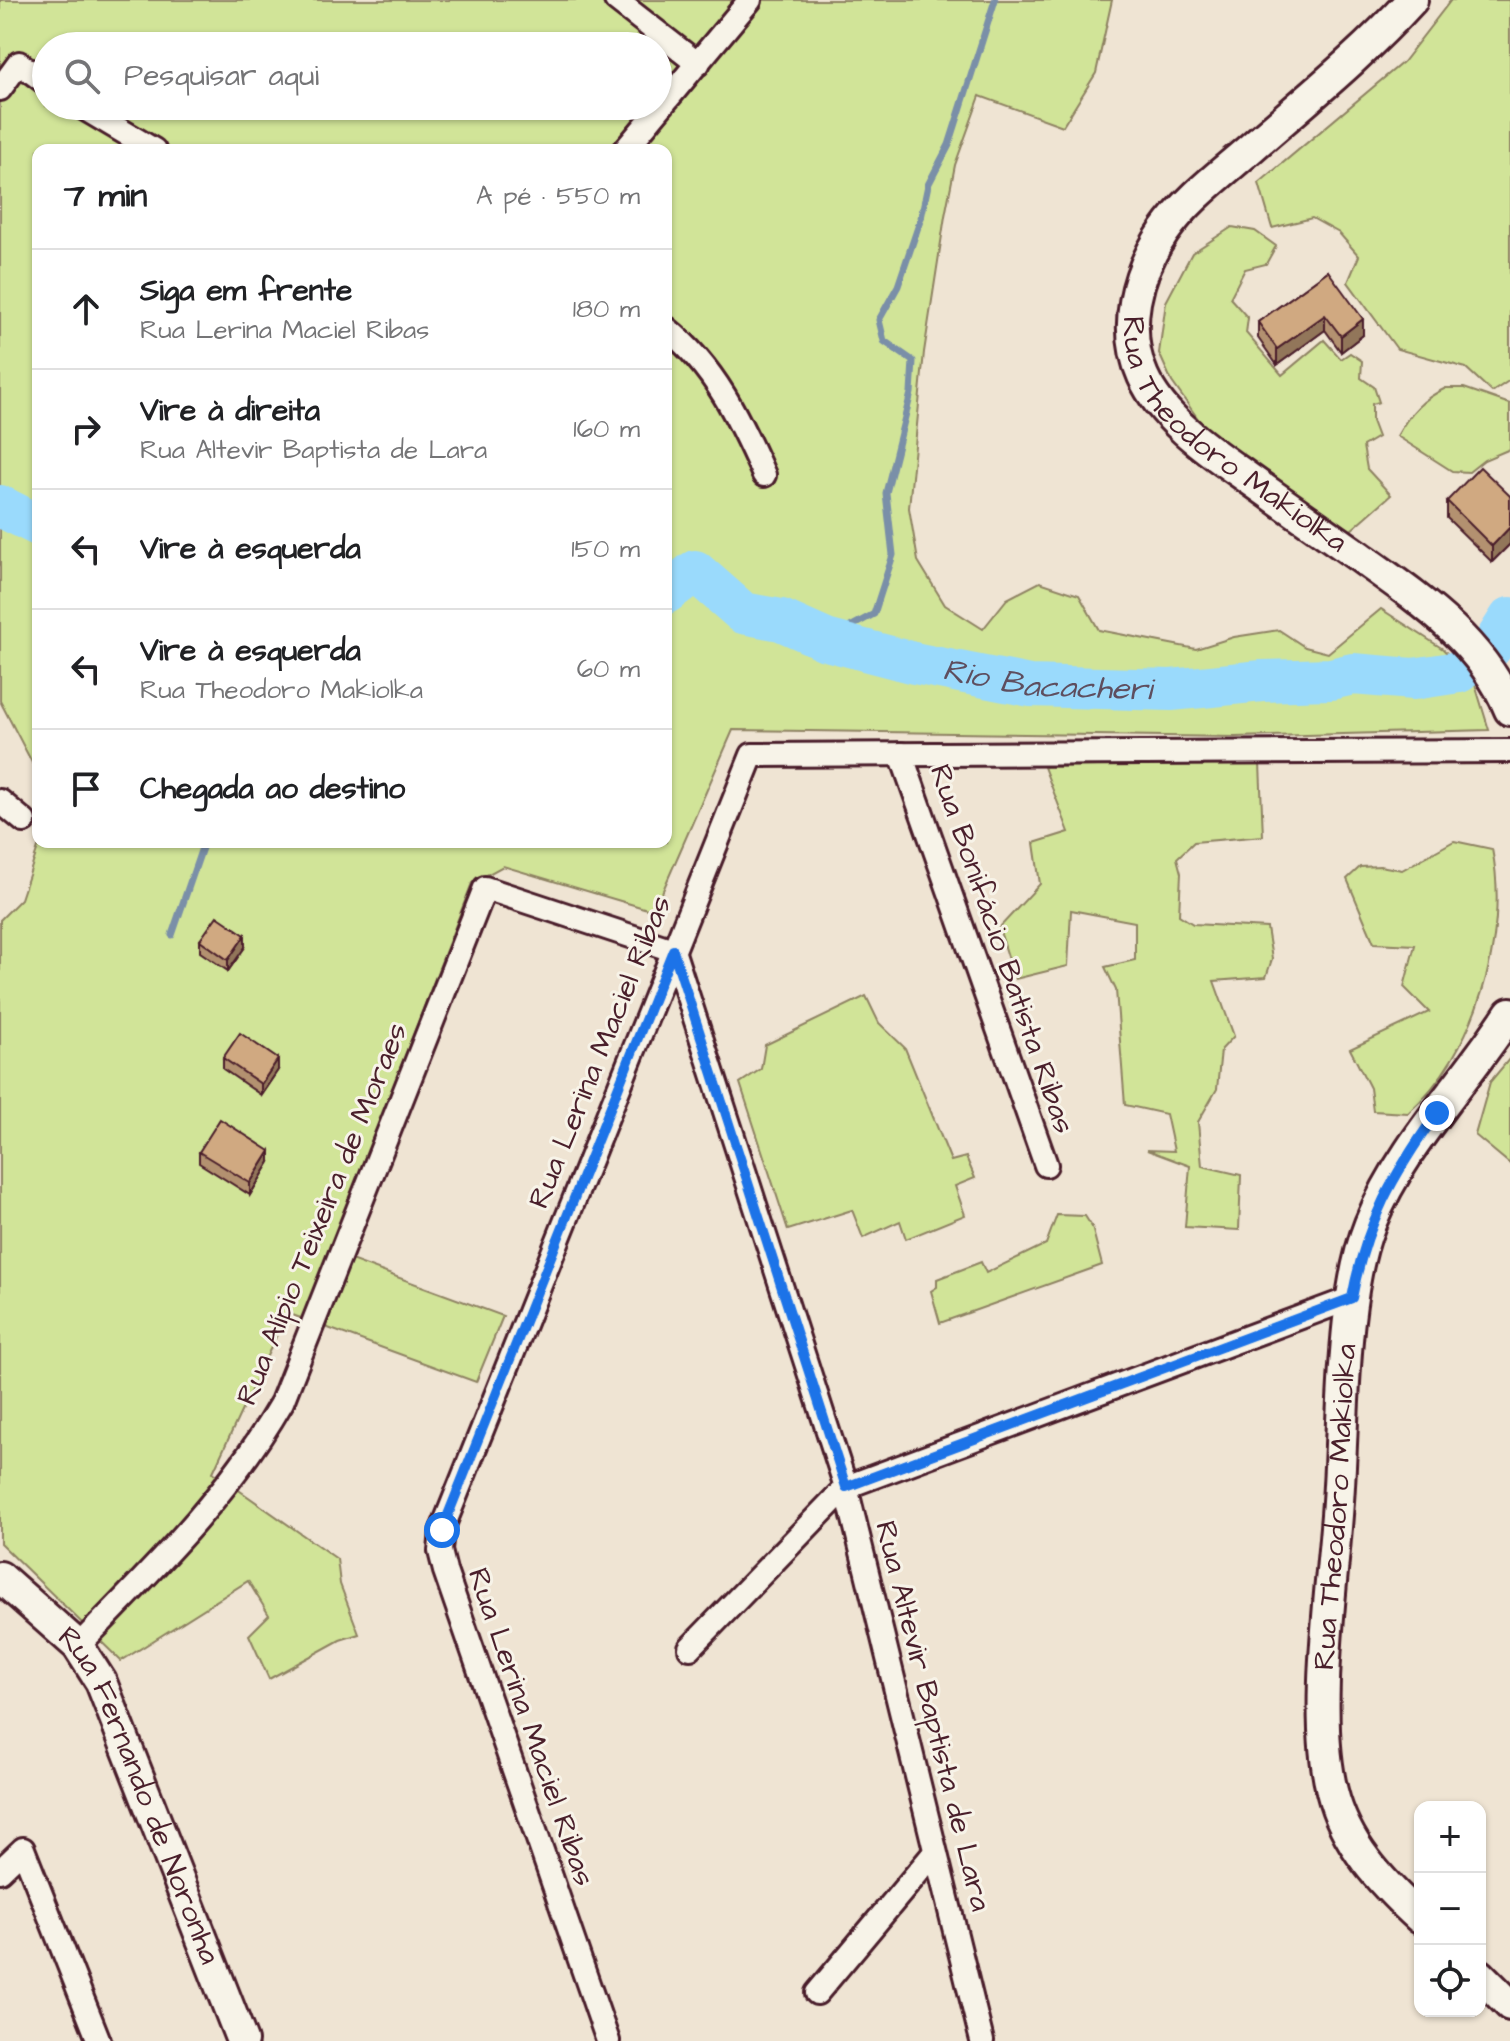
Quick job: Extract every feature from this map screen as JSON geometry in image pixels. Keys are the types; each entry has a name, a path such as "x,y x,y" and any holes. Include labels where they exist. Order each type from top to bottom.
{"main road":[{"name":"Rua Theodoro Makiolka","path":"1412,0 1362,51 1206,187 1166,230 1140,279 1133,308 1133,333 1142,375 1171,415 1224,461 1447,623 1479,656 1500,687 1510,710"},
{"name":"Rua Theodoro Makiolka","path":"1414,1912 1378,1877 1358,1851 1332,1790 1326,1757 1327,1672 1352,1298 1369,1228 1383,1195 1414,1145 1510,1013"},
{"name":"Rua Fernando de Noronha","path":"1,1580 78,1646 110,1704 242,2041"},
{"path":"1486,1981 1510,2005"}],"street":[{"path":"616,0 657,32"},
{"path":"672,95 750,0"},
{"path":"672,44 698,64"},
{"path":"0,89 19,63 32,73"},
{"path":"104,120 144,144"},
{"path":"630,144 650,120"},
{"path":"672,334 705,366 722,389 764,475"},
{"name":"Rua Lerina Maciel Ribas","path":"608,2041 440,1551 447,1509 752,755 1510,751"},
{"name":"Rua Bonifácio Batista Ribas","path":"901,754 1046,1165"},
{"path":"0,801 24,821"},
{"name":"Rua Alípio Teixeira de Moraes","path":"78,1646 224,1491 256,1447 282,1402 485,888 673,950"},
{"name":"Rua Altevir Baptista de Lara","path":"673,950 846,1487 982,2041"},
{"path":"690,1648 846,1487 1352,1298"},
{"path":"0,1871 23,1849 99,2041"},
{"path":"817,1993 935,1852"}],"green space":[{"path":"0,0 1112,0 1096,73 1063,126 980,96 955,165 924,352 909,508 918,561 945,605 983,629 1007,599 1040,582 1079,595 1099,630 1196,649 1234,637 1279,630 1305,647 1328,653 1381,609 1443,649 1474,681 1489,730 1235,737 733,730 654,911 503,866 472,883 329,1252 503,1316 476,1382 287,1313 213,1472 337,1559 340,1584 359,1634 340,1640 269,1679 249,1635 269,1615 248,1581 121,1661 0,1543 0,920 21,899 38,848 672,848 672,144 32,144 32,762 0,701"},
{"path":"1451,0 1510,0 1510,380 1492,392 1466,368 1397,349 1348,282 1359,256 1339,233 1312,218 1272,228 1259,183 1403,62"},
{"path":"1232,227 1255,231 1276,246 1266,264 1245,269 1230,298 1248,318 1246,333 1282,375 1324,340 1341,359 1350,353 1362,361 1361,378 1374,387 1379,402 1372,404 1372,421 1378,437 1363,446 1367,469 1391,495 1350,531 1206,430 1172,382 1159,353 1166,302 1192,253"},
{"path":"1446,388 1464,388 1510,404 1510,449 1484,460 1469,472 1452,471 1397,436 1417,408"},
{"path":"1260,763 1263,836 1194,842 1177,858 1181,873 1179,915 1193,924 1267,928 1272,959 1266,977 1214,981 1234,1036 1221,1050 1217,1089 1198,1122 1202,1166 1241,1175 1239,1230 1185,1227 1190,1166 1147,1150 1174,1151 1166,1114 1125,1105 1116,990 1105,967 1135,960 1135,922 1071,910 1068,966 1015,979 999,928 1040,884 1034,843 1069,832 1044,767"},
{"path":"1454,841 1492,849 1496,919 1482,992 1469,1027 1432,1088 1408,1113 1373,1111 1370,1088 1350,1049 1429,1012 1404,987 1415,945 1374,943 1347,879 1360,867 1380,866 1402,870"},
{"path":"866,996 879,1023 905,1048 951,1161 966,1157 975,1178 955,1186 965,1215 906,1239 900,1221 863,1238 852,1210 788,1230 740,1083 761,1069 765,1045"},
{"path":"1510,1058 1510,1164 1475,1135 1490,1082"},
{"path":"1057,1215 1085,1216 1092,1227 1102,1265 940,1323 931,1291 937,1287 937,1279 981,1262 986,1273 1046,1244"}],"building":[{"path":"1328,271 1363,319 1341,336 1325,315 1277,349 1258,322"},
{"path":"1480,467 1510,496 1510,527 1492,546 1447,501"},
{"path":"217,916 245,935 228,960 200,940"},
{"path":"240,1033 278,1059 261,1084 223,1058"},
{"path":"220,1119 270,1151 250,1183 199,1152"}],"waterway":[{"path":"826,640 874,614 893,555 886,493 911,393 913,361 884,341 879,320 898,286 921,218 928,185 949,145 995,0"},
{"name":"Rio Bacacheri","path":"0,506 32,522"},
{"name":"Rio Bacacheri","path":"672,588 695,571 743,613 781,620 826,640 914,663 1030,686 1171,690 1262,681 1331,679 1353,674 1413,679 1459,672"},
{"name":"Rio Bacacheri","path":"1491,648 1510,618"},
{"path":"172,935 202,848"}],"route":[{"path":"442,1530 447,1509 673,950 846,1487 1352,1298 1359,1261 1383,1195 1437,1113"}]}
